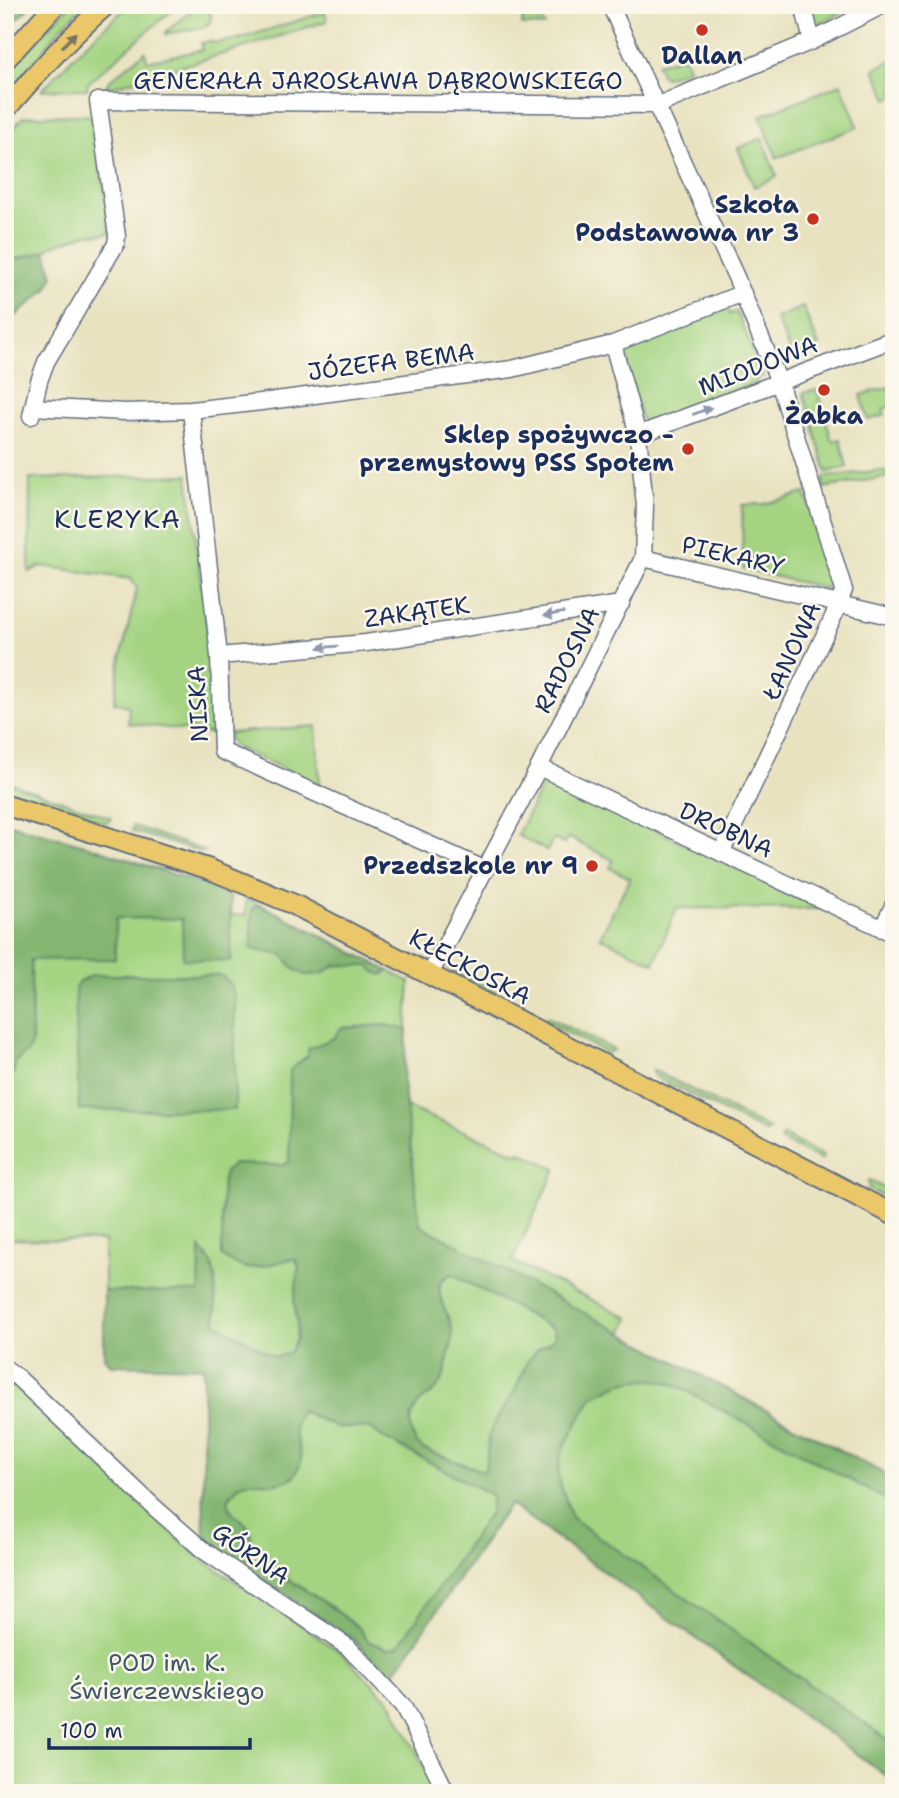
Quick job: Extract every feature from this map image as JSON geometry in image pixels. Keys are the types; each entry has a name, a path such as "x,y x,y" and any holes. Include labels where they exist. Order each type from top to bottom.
{"main road":[{"path":"5,60 55,5"},
{"path":"5,110 84,24 106,5"},
{"name":"KŁECKOSKA","path":"5,805 209,869 326,919 894,1215"}],"street":[{"name":"ŁANOWA","path":"610,5 743,293 779,382 844,590 721,853"},
{"path":"803,5 812,41"},
{"path":"658,105 812,41 883,5"},
{"name":"GENERAŁA JAROSŁAWA DĄBROWSKIEGO","path":"32,412 46,362 116,244 117,225 99,102 658,105"},
{"name":"JÓZEFA BEMA","path":"32,412 191,410 512,369 612,344 743,293"},
{"name":"MIODOWA","path":"638,435 894,339"},
{"name":"RADOSNA","path":"430,974 539,767 643,558 645,506 638,435 612,344"},
{"name":"NISKA","path":"191,410 219,656 222,751 486,870"},
{"name":"PIEKARY","path":"643,558 894,617"},
{"name":"ZAKĄTEK","path":"219,656 366,643 621,604"},
{"name":"DROBNA","path":"539,767 888,931"},
{"path":"888,931 894,904"},
{"name":"GÓRNA","path":"5,1368 203,1550 348,1647 403,1706 447,1793"}],"green space":[{"path":"5,5 31,5 5,32"},
{"path":"70,5 84,5 60,29 5,98 5,75"},
{"path":"129,5 178,5 88,83 87,89 42,90 86,44"},
{"path":"198,5 205,6 210,11 208,24 166,34 166,32"},
{"path":"532,5 545,26 522,25 523,10"},
{"path":"808,5 830,8 857,5 815,26"},
{"path":"325,12 327,21 104,89 109,81 145,52 147,61 202,50 201,43 239,39"},
{"path":"684,56 688,69 662,76 657,64"},
{"path":"894,59 894,96 888,99 874,69"},
{"path":"686,74 690,85 671,92 670,86 674,80"},
{"path":"841,84 858,127 777,158 760,116"},
{"path":"87,115 93,119 95,125 110,233 87,234 52,246 46,251 5,262 5,139 23,117"},
{"path":"762,138 777,177 754,187 738,148"},
{"path":"46,251 53,277 47,289 5,325 5,262"},
{"path":"803,307 819,346 792,357 776,318"},
{"path":"727,308 730,314 737,312 763,376 756,379 757,382 646,424 642,420 624,362 624,355 630,345"},
{"path":"889,387 894,405 883,409 885,415 868,420 861,395"},
{"path":"817,390 832,441 840,439 847,467 827,472 803,393"},
{"path":"894,471 894,476 823,488 824,477"},
{"path":"188,475 210,654 215,734 128,723 129,706 114,702 137,588 131,579 41,566 29,572 30,479"},
{"path":"805,493 834,585 833,590 743,569 742,505 764,504"},
{"path":"316,726 320,785 235,747 229,739 229,733"},
{"path":"546,778 822,909 677,908 654,963 600,937 630,878 610,868 613,860 568,837 564,844 553,839 547,851 517,835"},
{"path":"5,781 111,818 104,822 7,793"},
{"path":"5,823 91,847 230,893 231,915 246,915 246,898 410,982 403,1082 406,1107 556,1169 512,1261 629,1318 622,1333 894,1479 894,1781 510,1504 391,1678 354,1640 204,1539 203,1366 111,1365 104,1357 104,1241 5,1239"},
{"path":"5,823 91,847 230,893 231,961 183,959 182,919 116,918 115,959 31,960 32,1042 27,1052 15,1062 14,1074 5,1074"},
{"path":"133,826 205,851 200,852 132,831"},
{"path":"261,905 389,971 383,975 369,966 336,965 321,974 305,975 293,968 283,955 251,948 252,911 254,907"},
{"path":"448,962 452,969 498,992 495,994 462,979 451,971"},
{"path":"93,975 220,975 226,979 235,997 235,1110 79,1110 75,988 79,982"},
{"path":"547,1017 614,1050 607,1053 545,1021"},
{"path":"386,1025 407,1030 403,1082 420,1225 894,1479 894,1504 674,1384 655,1380 621,1383 592,1397 561,1452 558,1477 572,1518 894,1744 894,1781 510,1504 391,1678 354,1640 247,1569 253,1563 259,1563 327,1604 359,1628 368,1641 388,1649 398,1646 490,1513 492,1495 383,1438 371,1428 336,1427 302,1411 294,1430 301,1461 294,1477 277,1483 243,1483 228,1501 233,1513 245,1523 250,1533 250,1551 243,1567 204,1539 203,1367 111,1365 104,1357 104,1291 199,1292 200,1248 212,1263 216,1323 275,1357 289,1353 296,1339 294,1301 299,1267 295,1259 258,1267 242,1267 222,1256 222,1184 225,1172 233,1164 283,1165 289,1162 290,1070 308,1055 308,1049 334,1038 341,1028","holes":["452,1274 554,1329 555,1336 551,1341 538,1349 527,1362 515,1391 489,1435 485,1472 418,1445 412,1434 412,1417 419,1403 435,1390 441,1381 452,1341 451,1325 439,1289 445,1278"]},
{"path":"653,1070 770,1129 765,1132 654,1076"},
{"path":"783,1135 823,1156 821,1160 780,1140"},
{"path":"868,1180 894,1193 894,1202 869,1189"},
{"name":"POD im. K. Świerczewskiego","path":"5,1375 199,1557 342,1653 391,1702 437,1793 5,1793"}],"place":[{"name":"Dallan","path":"702,30"},
{"name":"Szkoła Podstawowa nr 3","path":"813,219"},
{"name":"Żabka","path":"824,390"},
{"name":"Sklep spożywczo - przemysłowy PSS Społem","path":"688,449"},
{"name":"Przedszkole nr 9","path":"592,866"}],"district":[{"name":"KLERYKA","path":"118,518"}]}
